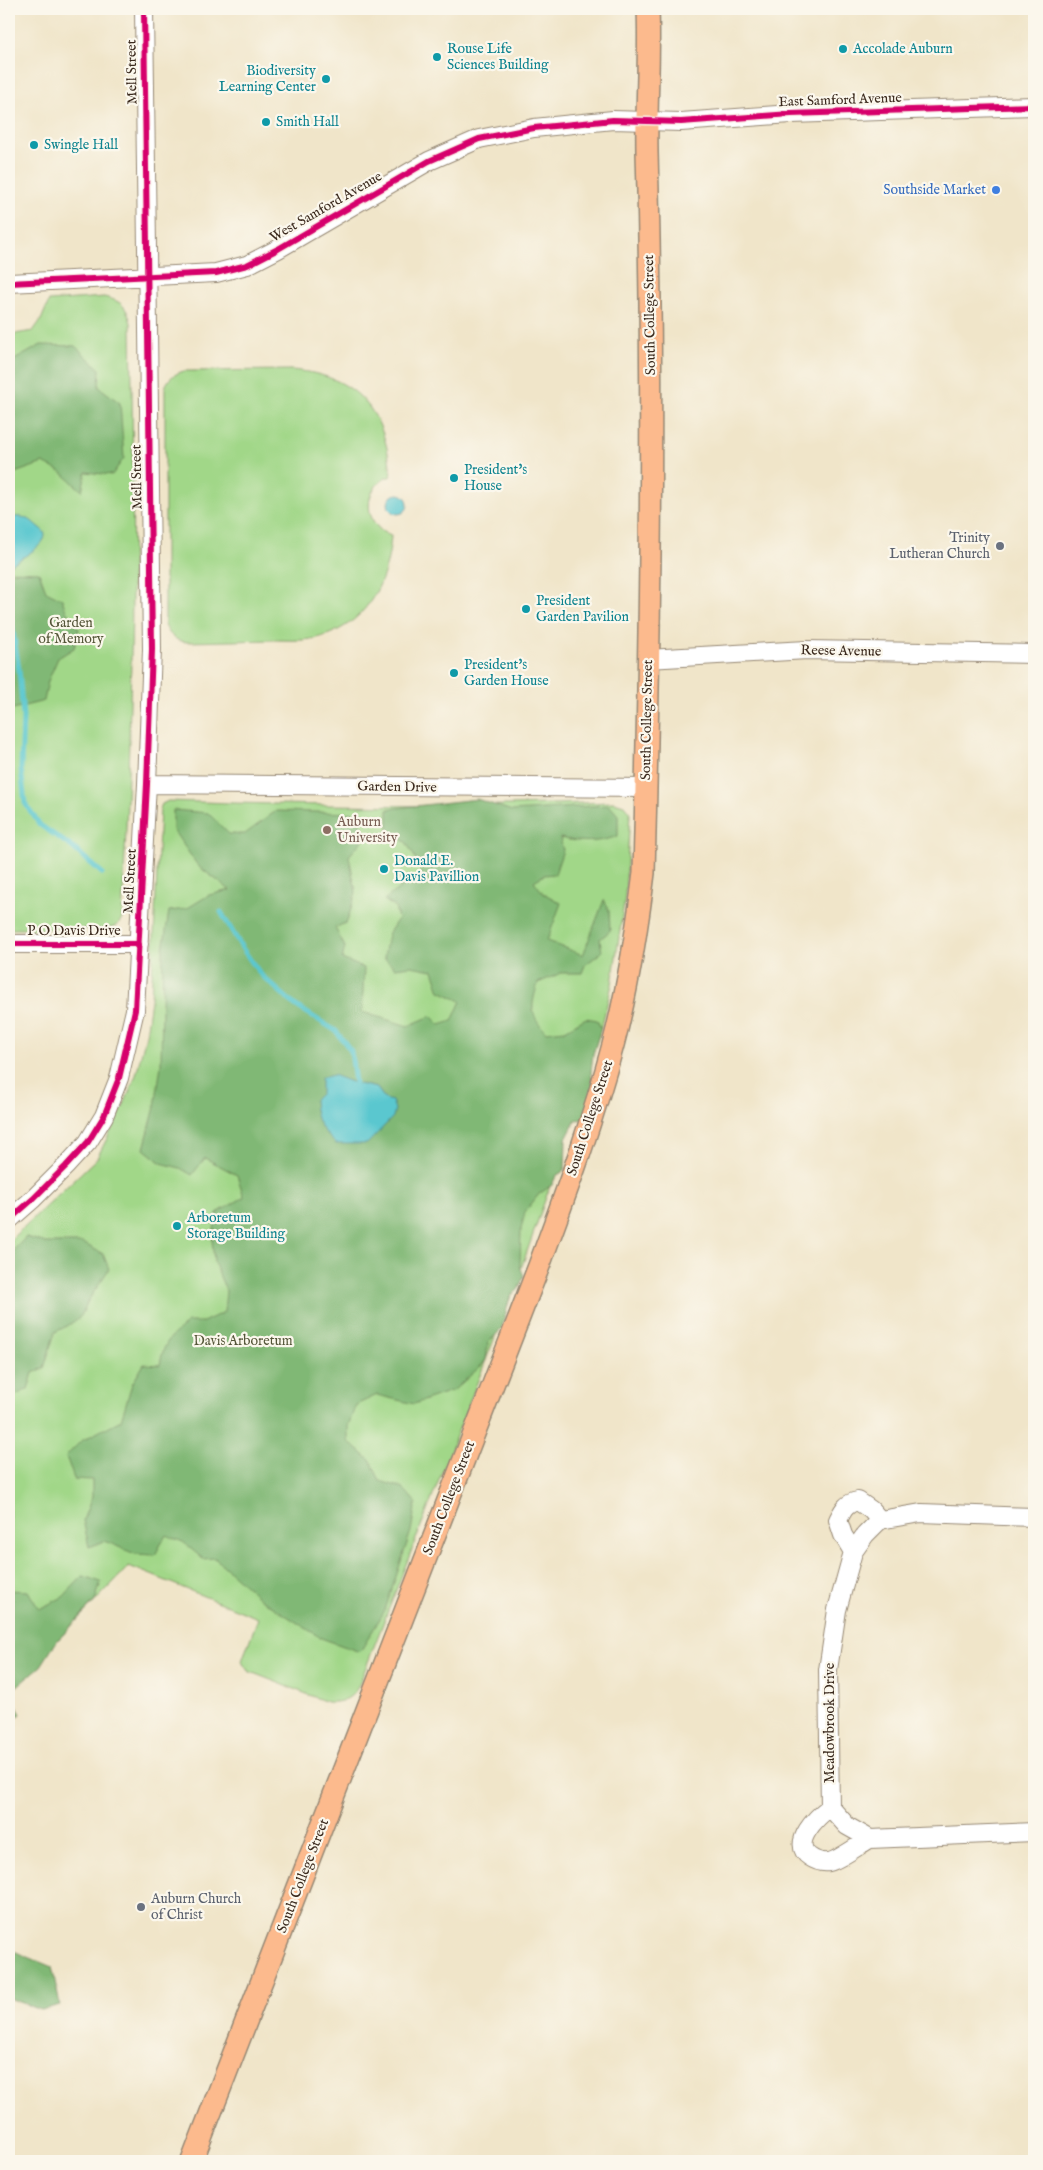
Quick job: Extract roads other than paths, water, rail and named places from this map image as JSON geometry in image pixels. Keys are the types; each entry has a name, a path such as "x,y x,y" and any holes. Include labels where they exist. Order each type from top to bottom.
{"main road":[{"name":"South College Street","path":"192,2161 532,1284 579,1156 613,1044 637,930 644,872 651,476 647,121 648,9"}],"street":[{"name":"Mell Street","path":"9,1220 33,1199 88,1142 104,1116 119,1078 135,1010 148,784 152,649 144,9"},
{"name":"East Samford Avenue","path":"647,121 681,122 790,114 1034,106"},
{"name":"West Samford Avenue","path":"9,283 146,278 216,273 247,265 429,161 479,139 534,128 613,120 647,121"},
{"name":"Reese Avenue","path":"648,659 807,650 1034,654"},
{"name":"Garden Drive","path":"148,784 646,788"},
{"name":"P O Davis Drive","path":"9,944 138,944"},
{"path":"854,1552 843,1535 838,1520 843,1509 850,1502 858,1501 871,1510 880,1520 921,1513 1034,1517"},
{"name":"Meadowbrook Drive","path":"830,1806 828,1670 837,1610 854,1552 865,1535 880,1520"},
{"path":"870,1839 847,1826 830,1806 806,1830 803,1844 806,1855 816,1861 830,1862 870,1839 1034,1832"}],"water":[{"path":"398,494 405,497 408,504 405,511 398,514 391,511 388,504 391,497"},
{"path":"14,517 23,517 30,520 43,531 45,537 43,542 9,566 9,521"},
{"path":"333,1075 354,1083 377,1088 385,1099 392,1101 395,1109 393,1117 367,1144 336,1144 326,1134 317,1120 314,1100 321,1093 321,1078"}],"waterway":[{"path":"9,606 19,670 23,717 21,768 25,803 40,825 72,847 102,873"},
{"path":"221,912 242,948 261,975 296,1006 336,1031 351,1051 355,1083"}],"place":[{"name":"Accolade Auburn","path":"843,49"},
{"name":"Rouse Life Sciences Building","path":"437,57"},
{"name":"Biodiversity Learning Center","path":"326,79"},
{"name":"Smith Hall","path":"266,122"},
{"name":"Swingle Hall","path":"34,145"},
{"name":"Southside Market","path":"996,190"},
{"name":"President's House","path":"454,478"},
{"name":"Trinity Lutheran Church","path":"1000,546"},
{"name":"President Garden Pavilion","path":"526,609"},
{"name":"President's Garden House","path":"454,673"},
{"name":"Auburn University","path":"327,830"},
{"name":"Donald E. Davis Pavillion","path":"384,869"},
{"name":"Arboretum Storage Building","path":"177,1226"},
{"name":"Auburn Church of Christ","path":"141,1907"}],"park label":[{"name":"Garden of Memory","path":"71,632"},
{"name":"Davis Arboretum","path":"243,1341"}]}
